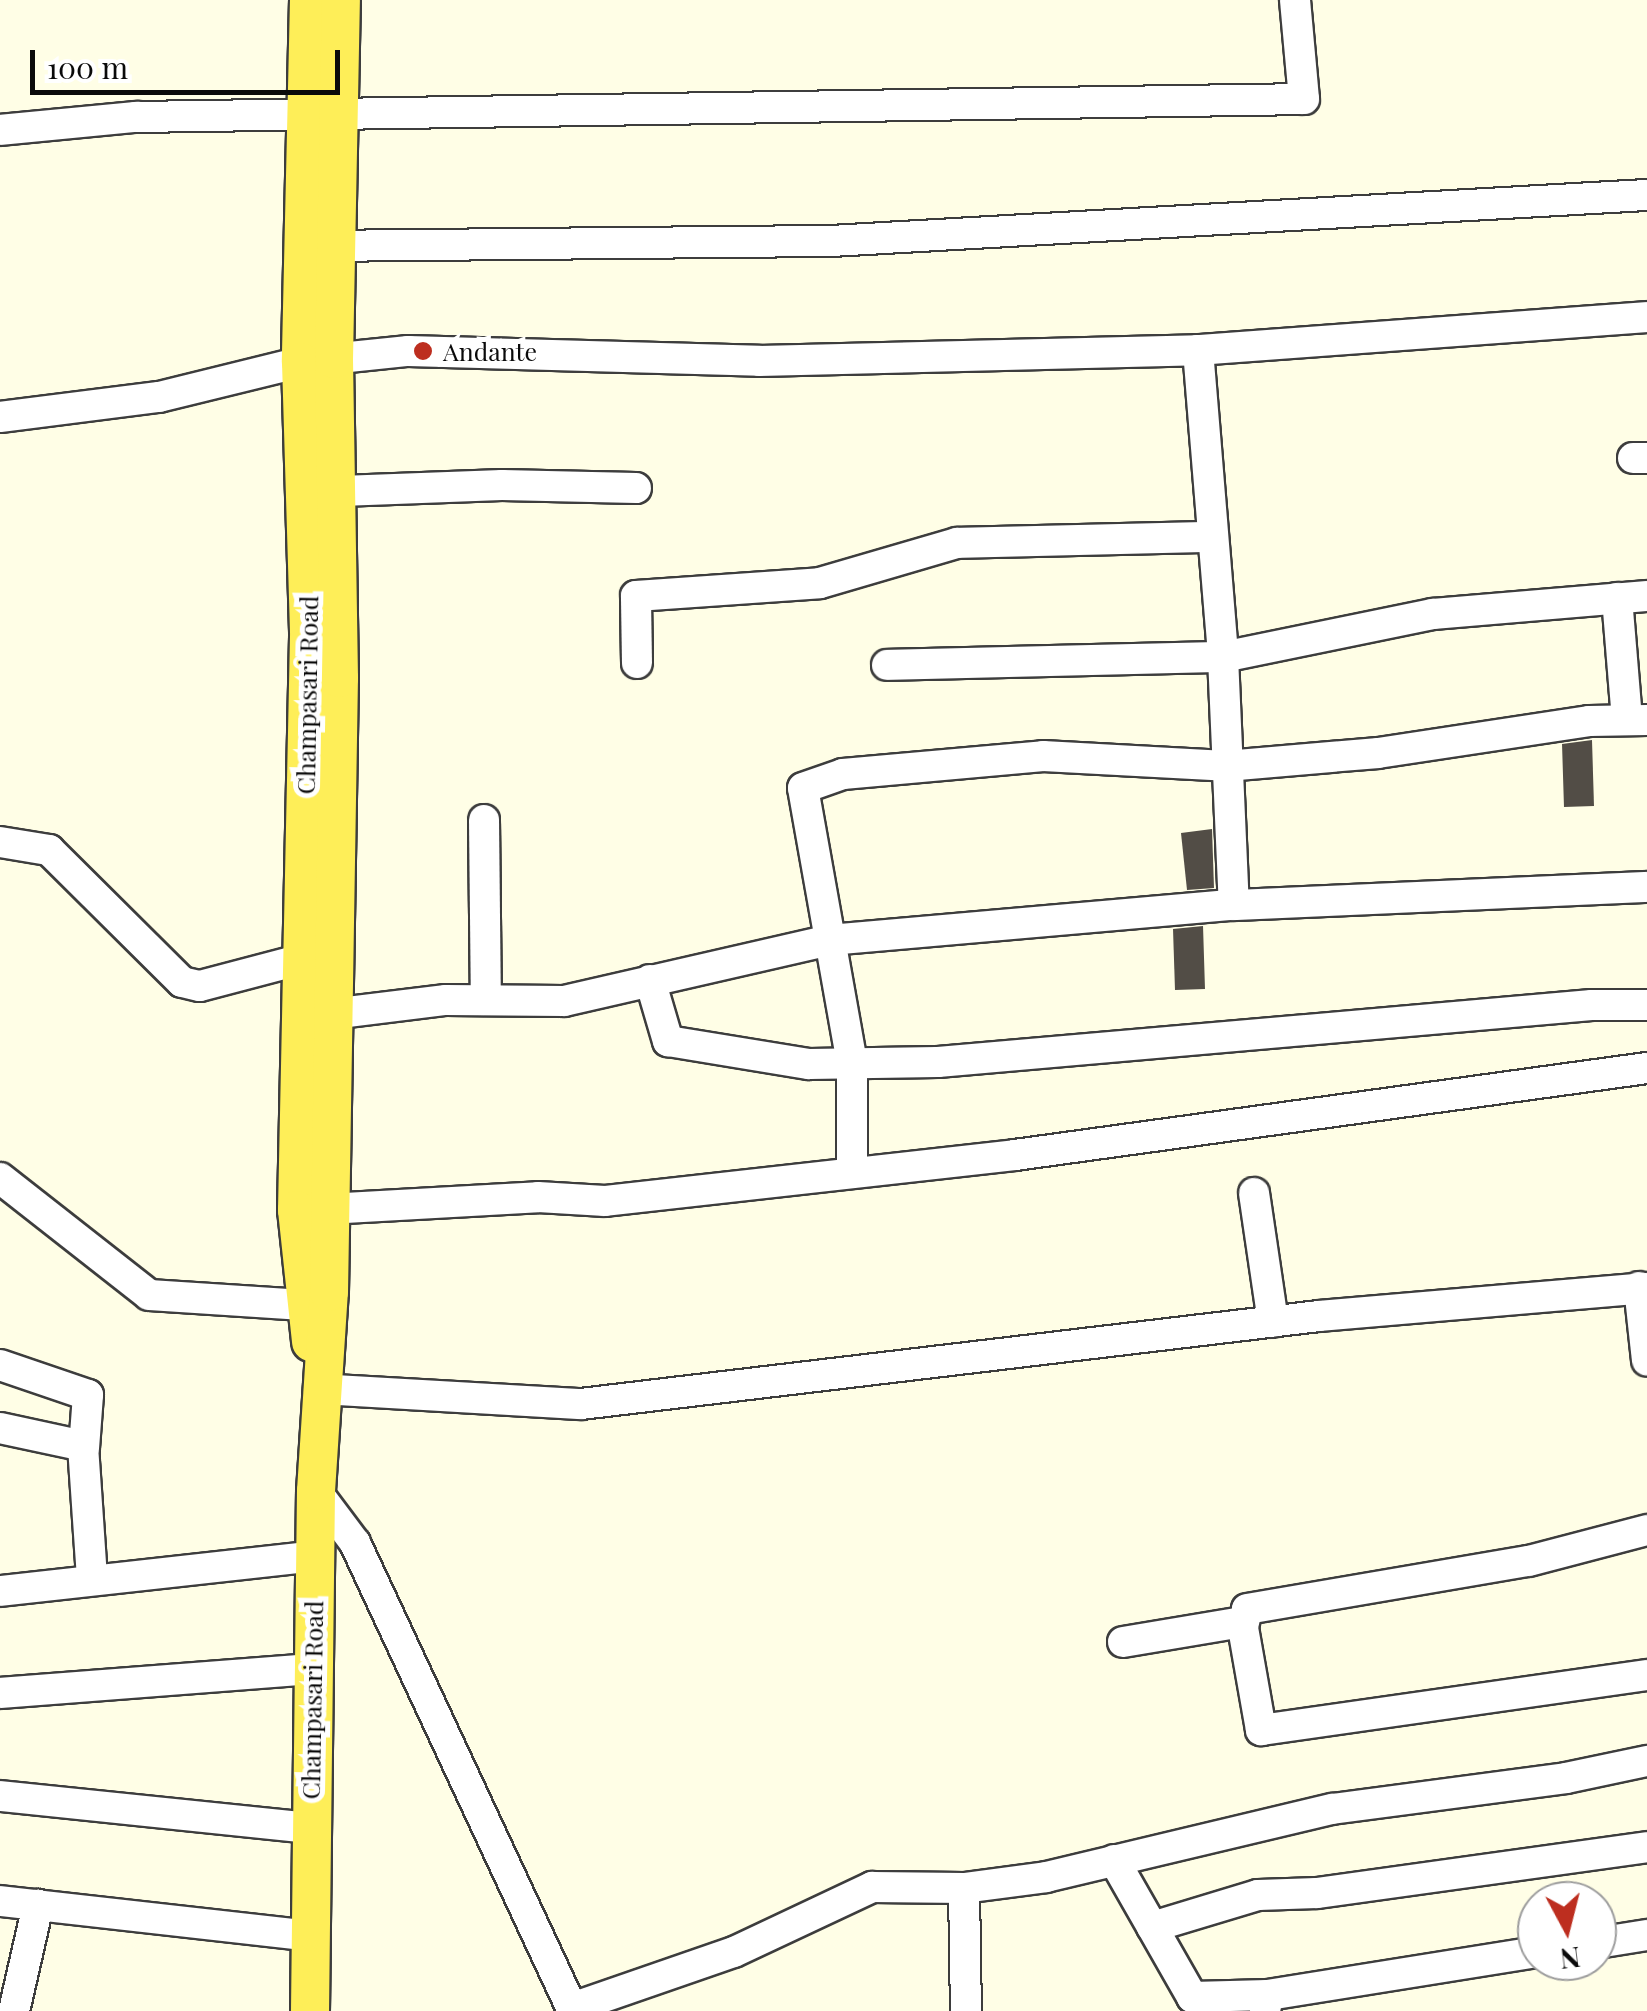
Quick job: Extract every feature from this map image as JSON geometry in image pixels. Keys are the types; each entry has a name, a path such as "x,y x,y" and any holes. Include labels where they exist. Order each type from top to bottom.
{"main road":[{"name":"Champasari Road","path":"309,0 324,114"},
{"name":"Champasari Road","path":"310,2011 309,1828 319,1389 314,1210 324,492 318,360 324,114 341,0"},
{"name":"Champasari Road","path":"317,1016 303,960 324,492"},
{"name":"Champasari Road","path":"314,1210 304,1305 319,1389"}],"street":[{"path":"0,130 136,117 1304,99 1295,0"},
{"path":"321,246 831,241 1647,195"},
{"path":"0,417 159,397 318,360 408,351 759,361 1198,350 1647,317"},
{"path":"1198,350 1210,538 1223,657 1234,905"},
{"path":"324,492 502,485 636,488"},
{"path":"637,663 636,596 820,583 957,543 1210,538"},
{"path":"852,1174 852,1063 803,788 843,774 1044,756 1226,766 1637,720 1632,597 1433,614 1223,657 887,665"},
{"path":"484,820 486,1000"},
{"path":"0,842 50,850 191,985 303,960"},
{"path":"317,1016 486,1000 564,1001 830,940 1234,905 1647,887"},
{"path":"650,980 668,1041 810,1064 938,1062 1592,1005 1647,1006"},
{"path":"314,1210 538,1197 605,1201 852,1174 1647,1068"},
{"path":"0,1178 149,1295 304,1305"},
{"path":"1254,1192 1273,1322"},
{"path":"319,1389 580,1404 1273,1322 1643,1288 1647,1360"},
{"path":"0,1365 88,1395 84,1448 92,1577"},
{"path":"0,1428 74,1440 84,1448"},
{"path":"316,1491 354,1543 572,2010 734,1952 872,1888 964,1888 1114,1860 1332,1809 1566,1778 1647,1761"},
{"path":"1243,1627 1246,1610 1529,1561 1647,1530"},
{"path":"0,1591 92,1577 316,1556"},
{"path":"1123,1642 1242,1622 1261,1730 1647,1675"},
{"path":"0,1693 313,1669"},
{"path":"0,1796 309,1828"},
{"path":"1152,1927 1258,1896 1316,1894 1647,1848"},
{"path":"1114,1860 1192,1996 1273,2000 1321,2011"},
{"path":"964,1888 966,2011"},
{"path":"0,1901 311,1936"},
{"path":"14,2011 38,1905"},
{"path":"1617,1939 1647,1934"},
{"path":"1273,2000 1517,1956"}],"building":[{"path":"1592,740 1594,806 1564,807 1562,744"},
{"path":"1212,829 1214,888 1187,890 1181,833"},
{"path":"1203,926 1205,989 1175,990 1173,929"}],"place":[{"name":"Andante","path":"423,351"}]}
